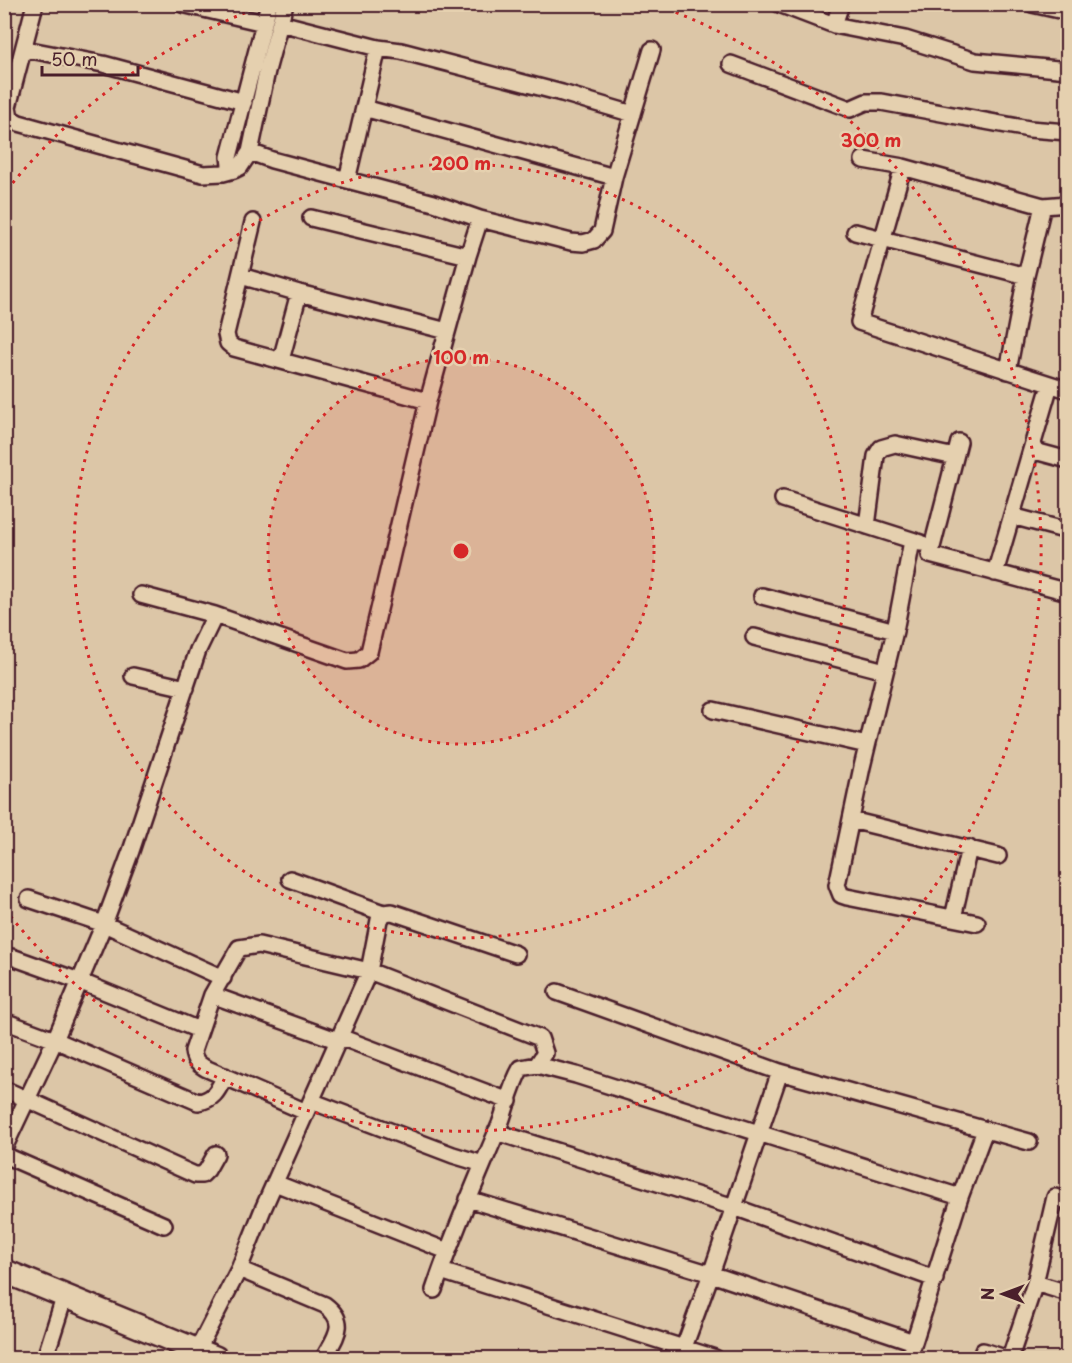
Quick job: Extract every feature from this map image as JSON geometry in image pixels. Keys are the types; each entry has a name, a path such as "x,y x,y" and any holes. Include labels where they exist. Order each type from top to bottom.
{"street":[{"path":"36,4 8,107 10,118 19,123 203,174 223,173 234,167 250,152 267,71 272,23 269,4"},
{"path":"182,4 378,48 401,51 633,114"},
{"path":"234,167 229,157 244,102 272,23 285,4"},
{"path":"779,4 834,25 905,39 975,61 1068,70"},
{"path":"834,25 841,4"},
{"path":"1032,4 1068,12"},
{"path":"346,180 378,48"},
{"path":"25,49 103,64 244,102"},
{"path":"250,152 272,160 434,203 480,219 583,243 594,240 602,231 614,177 652,50"},
{"path":"731,64 850,109 866,102 881,102 1029,129 1068,132"},
{"path":"364,108 614,177"},
{"path":"863,160 903,167 1042,206 1068,204"},
{"path":"903,167 859,322 1068,390"},
{"path":"1008,371 1042,206"},
{"path":"311,218 468,256"},
{"path":"141,595 215,615 347,661 359,660 369,652 428,400 480,219"},
{"path":"253,222 226,333 228,343 234,348 428,400"},
{"path":"855,232 1026,276"},
{"path":"241,276 447,331"},
{"path":"281,360 299,293"},
{"path":"995,573 1050,385"},
{"path":"867,526 876,456 881,448 895,444 957,450 930,555 1068,592"},
{"path":"1031,450 1068,460"},
{"path":"783,499 912,541 933,545"},
{"path":"1012,516 1068,531"},
{"path":"912,541 895,631 867,745 837,885 841,895 977,923"},
{"path":"762,596 895,631"},
{"path":"4,1148 56,1040 104,924 198,650 215,615"},
{"path":"754,637 885,670"},
{"path":"133,676 186,688"},
{"path":"713,710 867,745"},
{"path":"851,820 998,856"},
{"path":"953,918 969,848"},
{"path":"290,879 383,914 392,912 400,914 516,954"},
{"path":"29,899 104,924 223,978"},
{"path":"4,1271 206,1355 275,1183 369,971 379,920 383,914"},
{"path":"483,1164 309,1106 205,1068 197,1063 193,1051 212,995 237,950 246,945 259,945 369,971 540,1038 545,1053 537,1065"},
{"path":"12,957 79,981 199,1030"},
{"path":"557,992 780,1072 1029,1142"},
{"path":"212,995 509,1101"},
{"path":"4,1022 56,1040 198,1102 205,1101 216,1094 225,1076"},
{"path":"434,1290 447,1251 509,1101 517,1075 521,1068 537,1065 759,1132 960,1197"},
{"path":"682,1353 780,1072"},
{"path":"4,1089 195,1175 202,1175 216,1154"},
{"path":"909,1359 960,1197 985,1130"},
{"path":"496,1132 734,1208 934,1279"},
{"path":"4,1155 164,1225"},
{"path":"275,1183 447,1251"},
{"path":"981,1359 983,1351 1007,1359 1035,1283 1054,1197 1067,1200"},
{"path":"468,1199 711,1274 914,1342"},
{"path":"239,1269 325,1305 334,1312 339,1318 338,1331 324,1359"},
{"path":"441,1271 682,1353 715,1359"},
{"path":"1035,1283 1068,1293"},
{"path":"45,1359 65,1295"}]}
